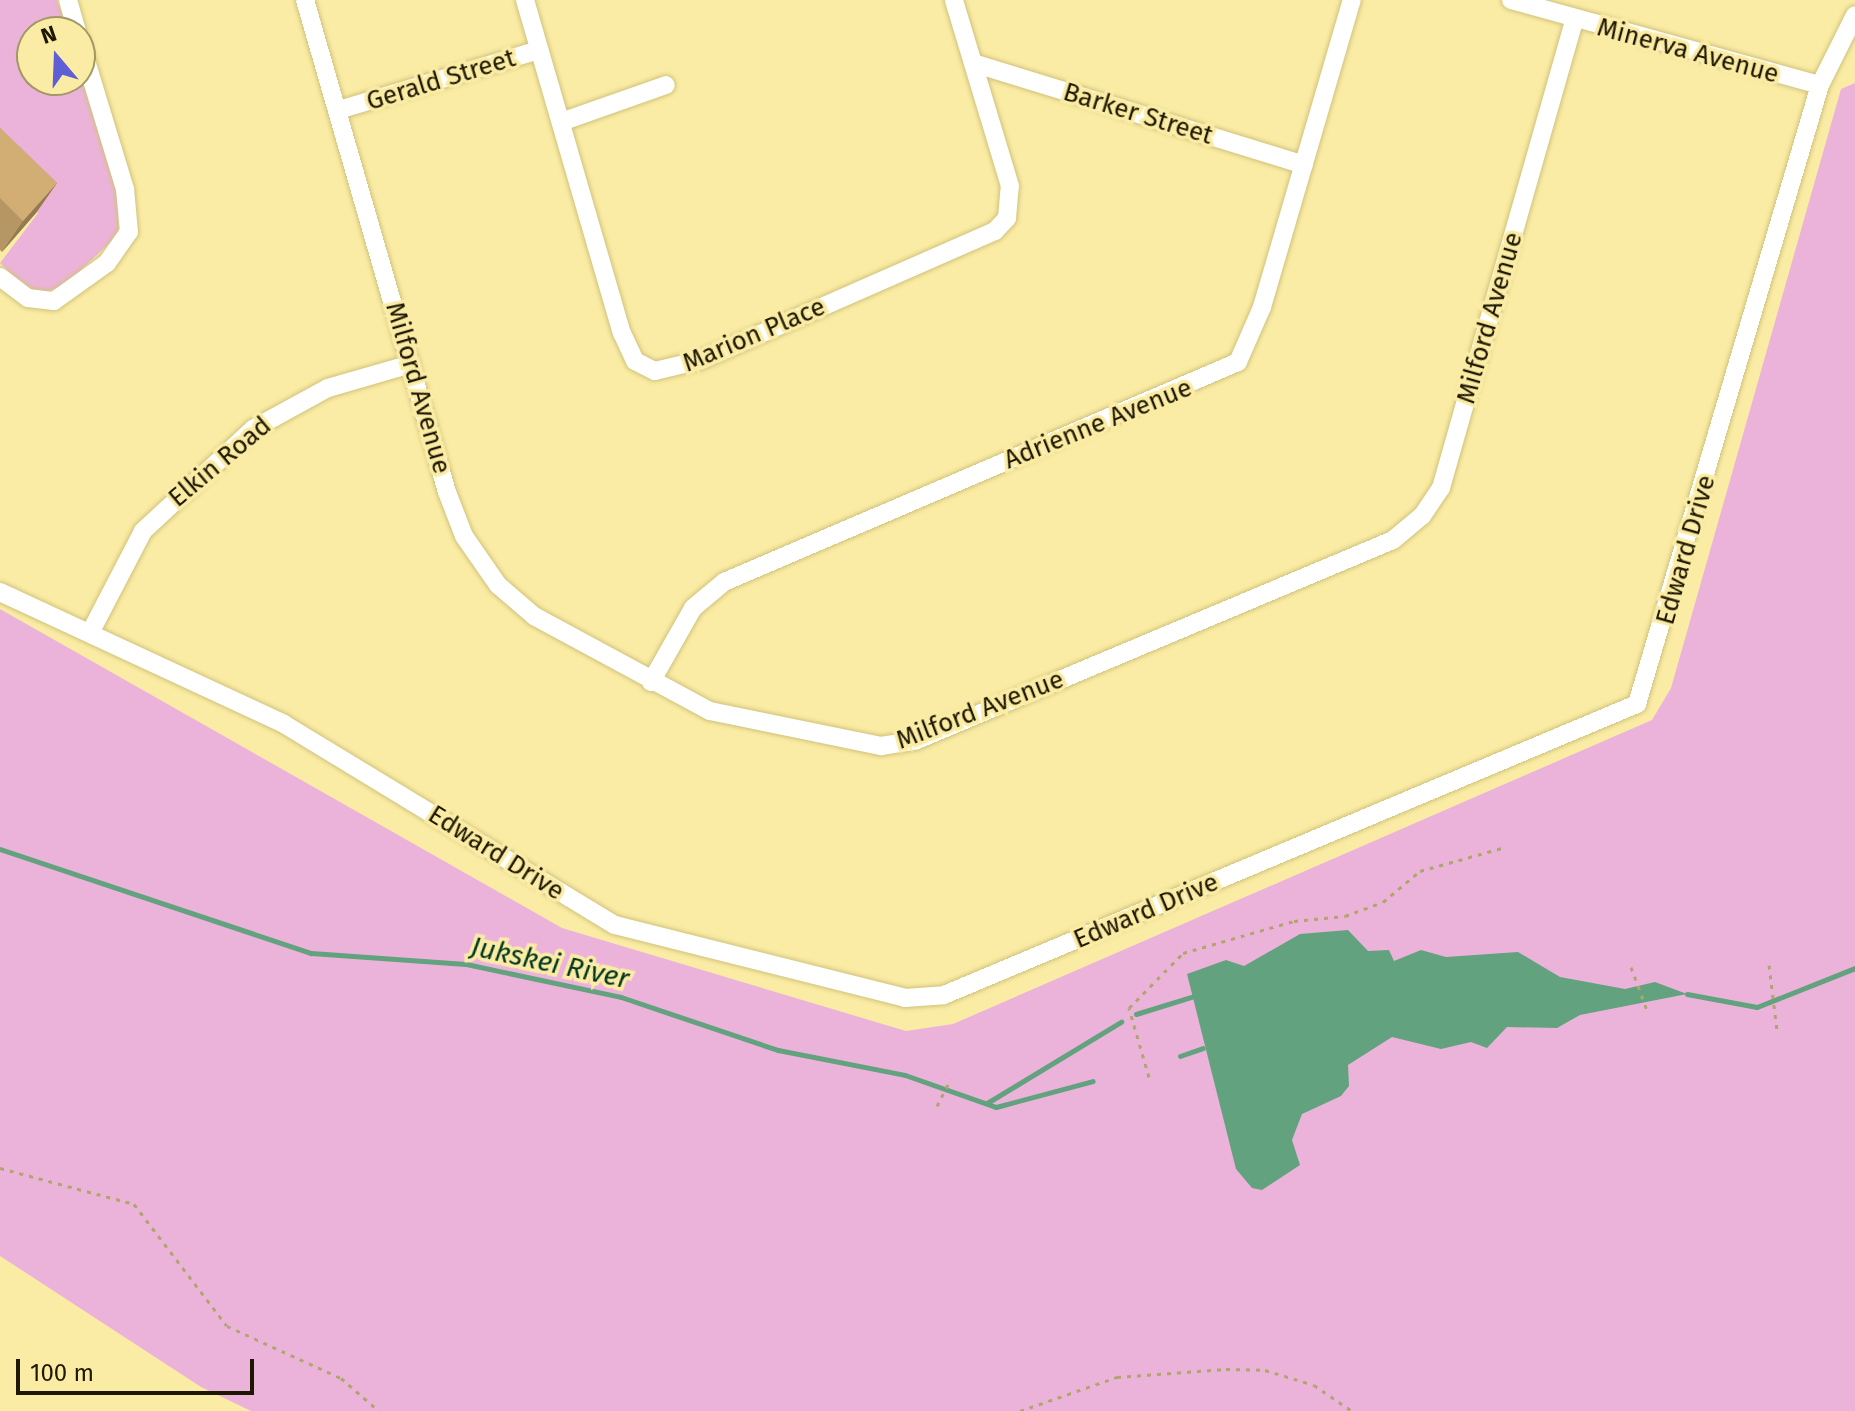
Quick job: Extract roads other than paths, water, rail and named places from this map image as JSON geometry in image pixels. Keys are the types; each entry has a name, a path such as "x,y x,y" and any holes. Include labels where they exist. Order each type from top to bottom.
{"street":[{"name":"Milford Avenue","path":"305,0 342,109 455,513 498,585 534,616 651,682 710,711 770,726 901,745 1407,531 1441,488 1574,22"},
{"name":"Marion Place","path":"525,0 630,354 655,371 672,370 995,231 1012,205 1010,186 954,0"},
{"name":"Adrienne Avenue","path":"651,682 693,608 716,586 1238,362 1250,344 1352,0"},
{"name":"Minerva Avenue","path":"1511,0 1574,22 1820,85"},
{"name":"Edward Drive","path":"0,592 284,724 615,925 905,998 944,995 1637,704 1820,85 1855,15"},
{"name":"Gerald Street","path":"342,109 539,50"},
{"name":"Barker Street","path":"973,63 1304,165"},
{"path":"561,122 666,85"},
{"path":"0,277 28,298 54,301 107,263 129,232 125,189 96,94"},
{"name":"Elkin Road","path":"90,633 143,531 253,429 328,388 411,364"}],"waterway":[{"name":"Jukskei River","path":"0,849 311,953 466,964 621,997 778,1050 905,1075 996,1107 1093,1081"},
{"path":"1687,994 1757,1007 1855,968"},
{"path":"1136,1014 1191,997"},
{"path":"987,1103 1121,1022"},
{"path":"1180,1056 1203,1048"}]}
